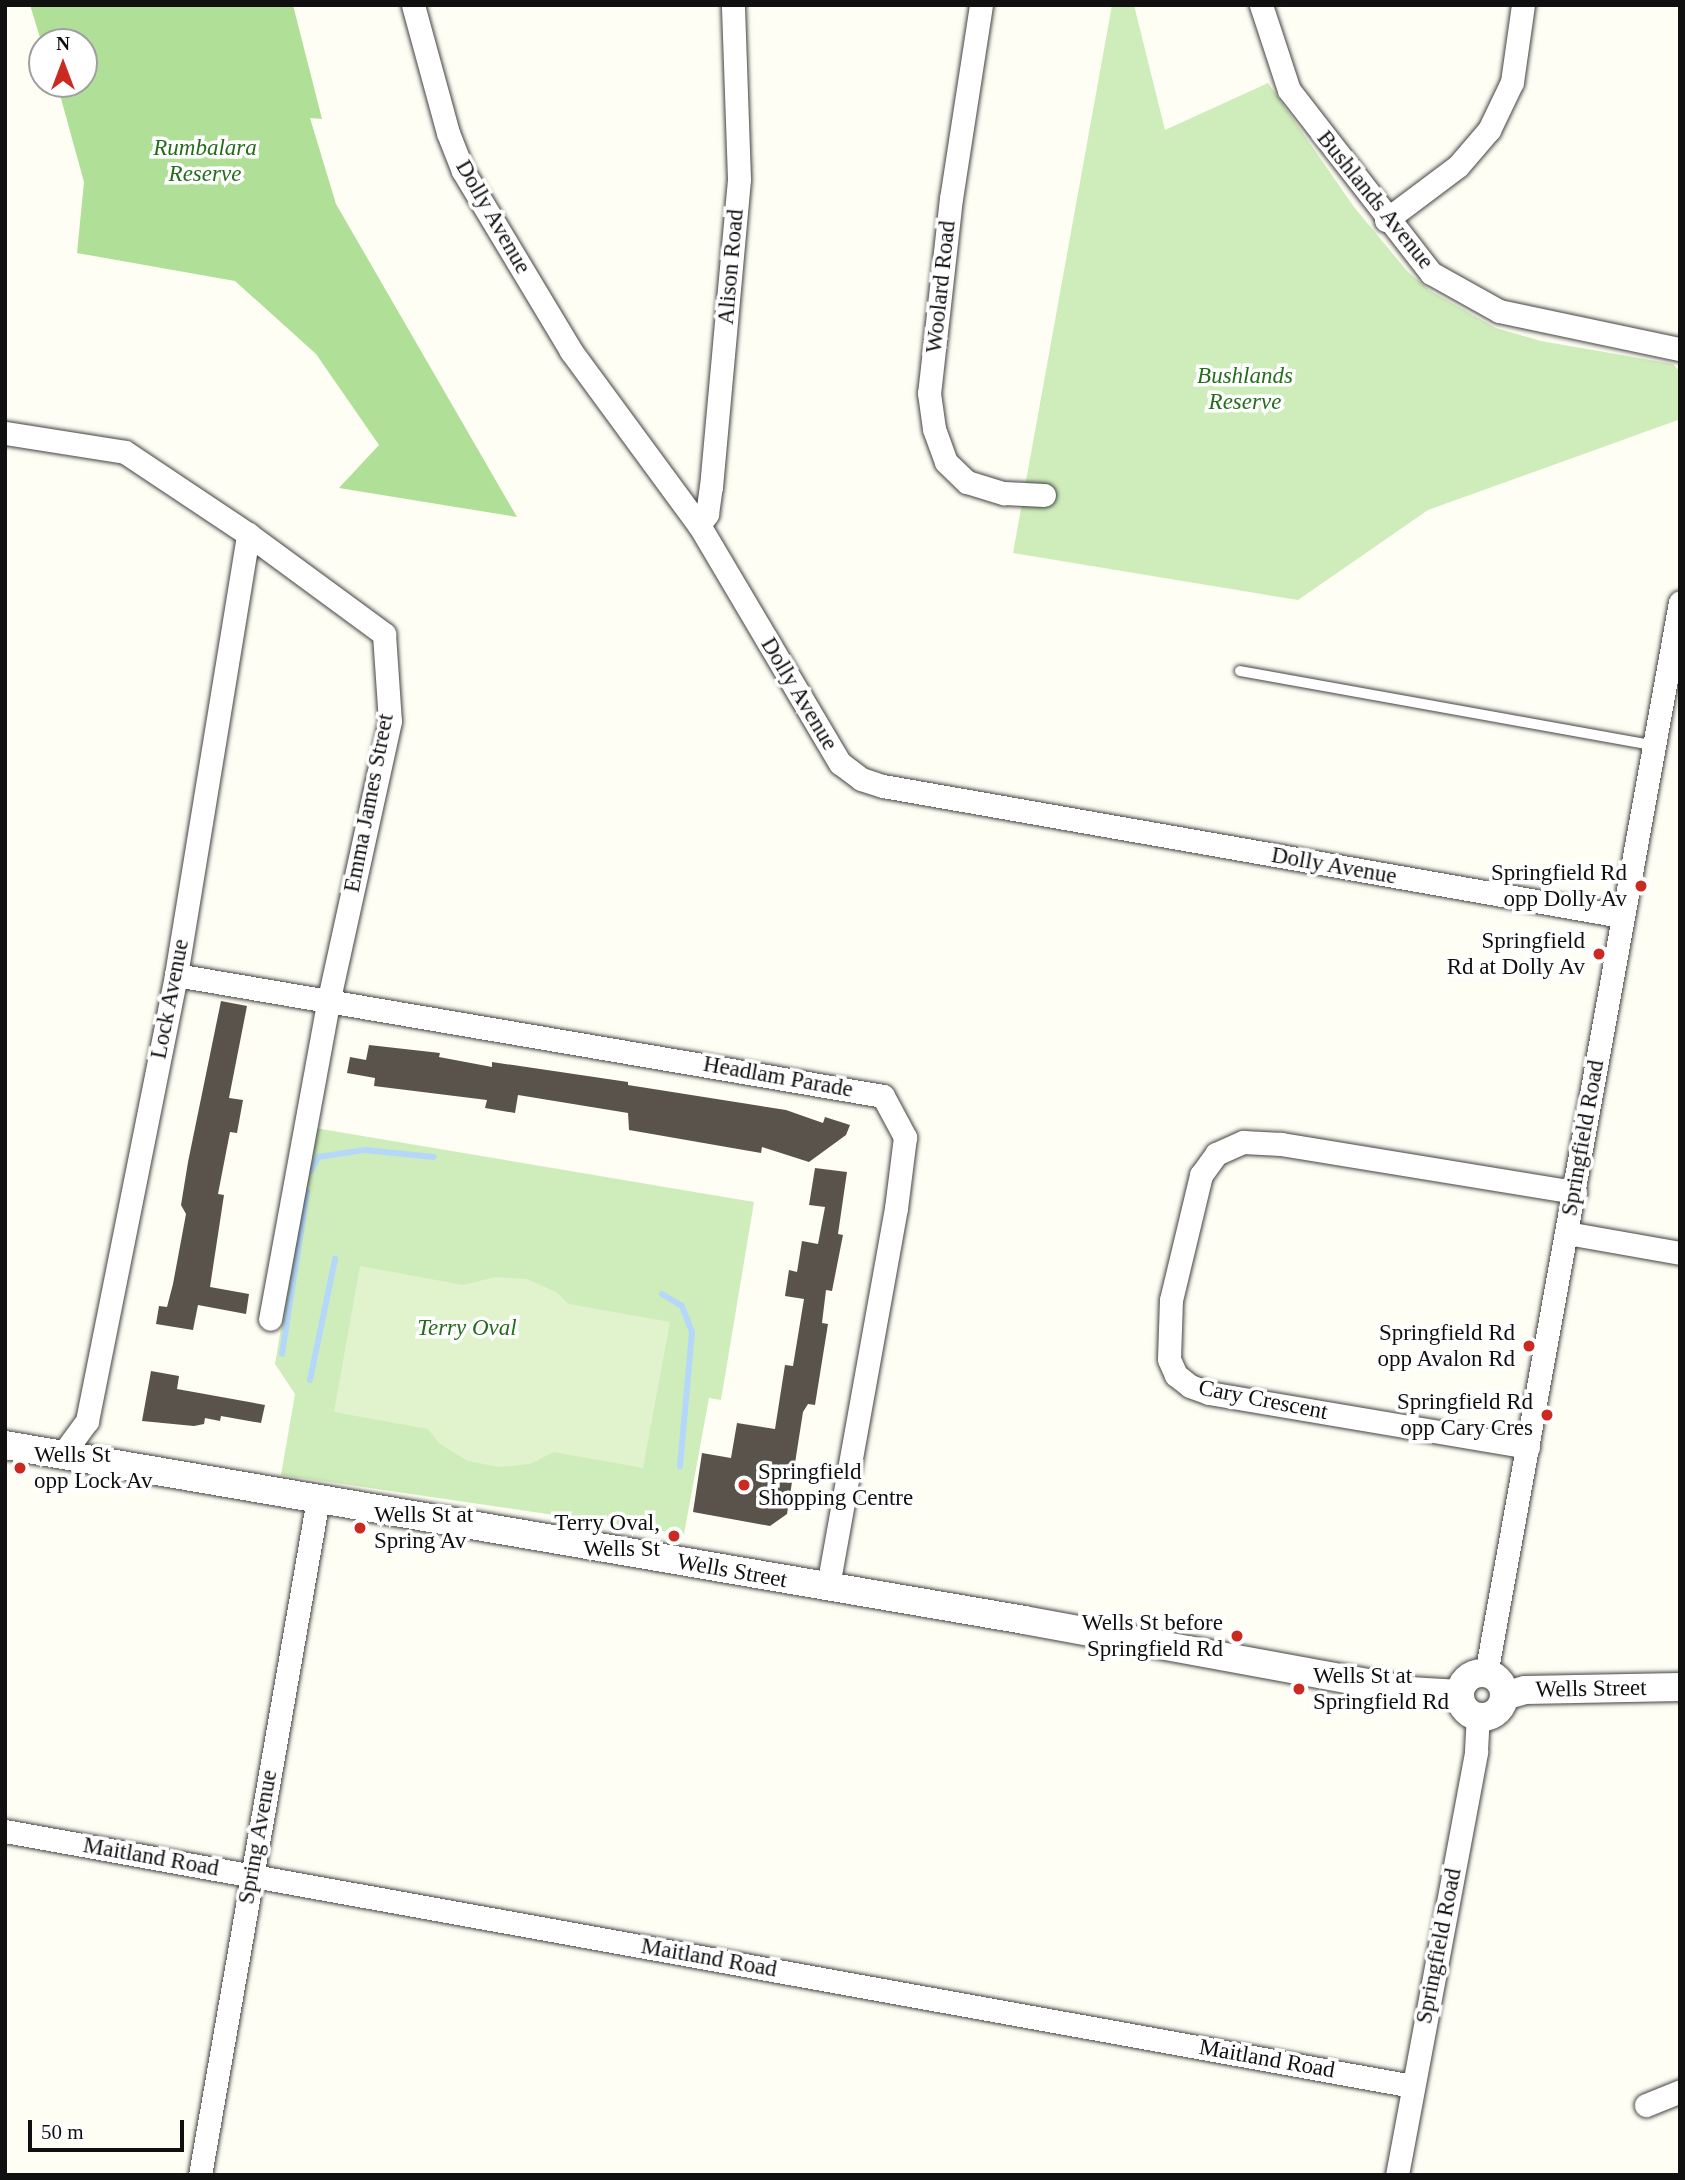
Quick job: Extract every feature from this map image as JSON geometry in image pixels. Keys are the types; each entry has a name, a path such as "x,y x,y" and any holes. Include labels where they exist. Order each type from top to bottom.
{"street":[{"name":"Dolly Avenue","path":"413,5 448,133 463,171 571,351 699,525 840,763 861,779 883,786 1621,916"},
{"name":"Alison Road","path":"699,525 707,514 711,487 739,179 733,5"},
{"name":"Woolard Road","path":"981,5 951,198 929,393 932,417 946,462 967,482 1004,493 1044,495"},
{"name":"Bushlands Avenue","path":"1261,5 1289,90 1385,220 1431,273 1499,311 1680,349"},
{"path":"1385,220 1458,166 1489,130 1512,82 1523,5"},
{"name":"Emma James Street","path":"5,433 125,452 248,534 384,634 390,721 329,998 270,1319"},
{"name":"Lock Avenue","path":"62,1455 87,1421 176,975 248,534"},
{"name":"Springfield Road","path":"1486,1674 1575,1192 1621,916 1680,602"},
{"name":"Headlam Parade","path":"176,975 329,998 883,1096 905,1137 896,1209 828,1587"},
{"name":"Cary Crescent","path":"1528,1447 1209,1393 1189,1386 1176,1375 1169,1359 1171,1300 1201,1175 1216,1154 1243,1142 1281,1143 1575,1192"},
{"path":"1567,1233 1680,1253"},
{"name":"Wells Street","path":"5,1445 828,1587 1409,1691 1460,1694"},
{"name":"Spring Avenue","path":"200,2175 318,1499"},
{"path":"1486,1674 1501,1684 1503,1696 1492,1714 1478,1717 1467,1712 1460,1694 1465,1680 1486,1674"},
{"name":"Wells Street","path":"1503,1696 1525,1690 1680,1687"},
{"name":"Springfield Road","path":"1397,2175 1476,1751 1478,1717"},
{"name":"Maitland Road","path":"5,1831 1412,2085"},
{"path":"1646,2105 1680,2091"}],"lane":[{"path":"1240,671 1655,746"}],"green space":[{"name":"Rumbalara Reserve","path":"30,5 293,5 322,119 310,118 336,204 517,517 339,488 379,445 316,354 235,281 77,253 84,182 61,98 98,98 98,28 37,28"},
{"name":"Bushlands Reserve","path":"1112,5 1134,5 1165,130 1268,83 1354,207 1407,271 1429,290 1496,328 1541,341 1673,364 1680,372 1678,420 1428,510 1298,600 1013,553"},
{"name":"Terry Oval","path":"315,1128 754,1202 721,1400 709,1398 684,1534 281,1475 295,1394 275,1364"},
{"path":"360,1266 463,1285 495,1277 527,1279 556,1292 569,1304 670,1322 643,1468 554,1452 530,1464 499,1467 468,1461 440,1444 428,1429 334,1412"}],"building":[{"path":"221,1001 247,1006 229,1098 243,1100 237,1133 230,1132 218,1194 224,1195 210,1287 249,1294 246,1314 198,1305 193,1330 156,1324 159,1306 167,1307 173,1284 186,1214 181,1205 188,1162"},
{"path":"369,1045 440,1053 439,1057 492,1067 492,1062 628,1082 628,1085 786,1110 823,1123 825,1117 850,1125 846,1135 809,1162 762,1147 761,1153 629,1130 628,1113 518,1095 515,1113 485,1108 487,1100 374,1086 375,1078 347,1073 350,1057 366,1060"},
{"path":"815,1168 847,1172 838,1234 843,1235 832,1291 826,1290 822,1323 828,1324 815,1405 808,1404 803,1412 787,1514 770,1526 693,1512 702,1453 731,1458 737,1423 775,1429 785,1365 793,1366 804,1299 785,1296 789,1270 797,1272 802,1241 818,1244 825,1207 809,1205"},
{"path":"151,1371 179,1376 177,1389 265,1405 261,1423 221,1416 220,1421 205,1418 204,1424 194,1426 142,1421"}],"waterway":[{"path":"311,1171 318,1157 365,1150 434,1157"},
{"path":"282,1354 307,1192"},
{"path":"310,1380 335,1259"},
{"path":"662,1294 682,1306 692,1332 680,1466"}],"place":[{"name":"Springfield Rd opp Dolly Av","path":"1641,886"},
{"name":"Springfield Rd at Dolly Av","path":"1599,954"},
{"name":"Springfield Rd opp Avalon Rd","path":"1529,1346"},
{"name":"Springfield Rd opp Cary Cres","path":"1547,1415"},
{"name":"Wells St opp Lock Av","path":"20,1468"},
{"name":"Springfield Shopping Centre","path":"744,1485"},
{"name":"Wells St at Spring Av","path":"360,1528"},
{"name":"Terry Oval, Wells St","path":"674,1536"},
{"name":"Wells St before Springfield Rd","path":"1237,1636"},
{"name":"Wells St at Springfield Rd","path":"1299,1689"}]}
